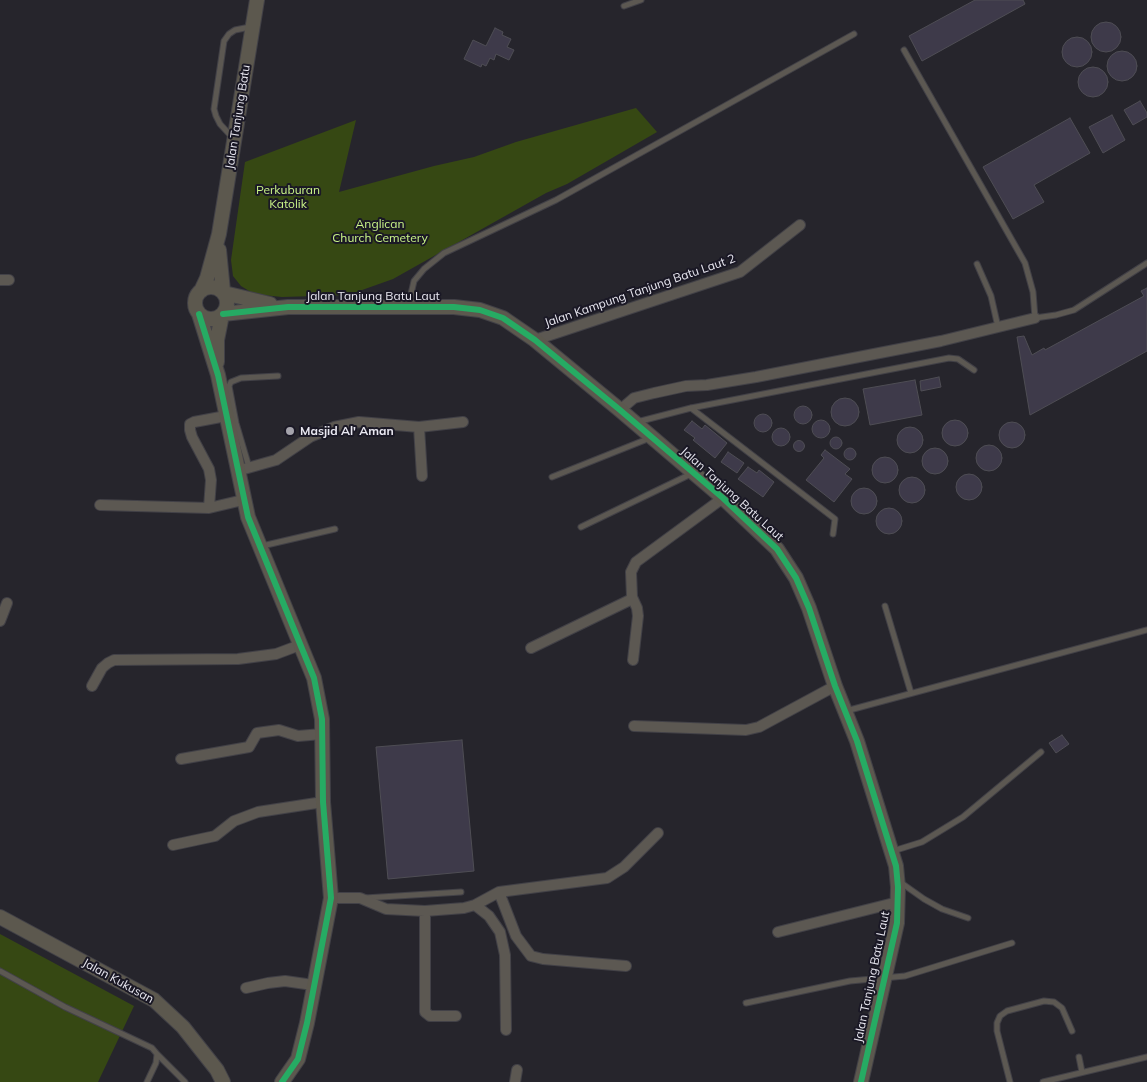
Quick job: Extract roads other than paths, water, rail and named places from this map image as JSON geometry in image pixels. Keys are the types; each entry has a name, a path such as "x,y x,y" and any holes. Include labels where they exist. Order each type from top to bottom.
{"street":[{"name":"Jalan Tanjung Batu","path":"201,291 207,278 219,234 257,0"},
{"name":"Jalan Kampung Tanjung Batu Laut 2","path":"535,340 740,272 800,225"},
{"name":"Jalan Tanjung Batu","path":"219,234 219,262 223,292"},
{"path":"218,376 218,340 228,301 219,288 209,287 201,291 195,304 218,376 226,416 243,469 243,500 259,547 317,690 322,719 323,802 330,898 298,1059 281,1081"},
{"name":"Jalan Tanjung Batu Laut","path":"223,292 249,300 288,306 454,308 480,310 503,318 535,340 723,498 766,537 788,564 809,608 835,686 857,741 893,852 898,880 897,923 883,979 862,1082"},
{"name":"Jalan Tanjung Batu Laut","path":"223,315 288,306"},
{"path":"199,314 208,319 218,318 223,315"},
{"path":"620,410 634,398 654,393 686,386 707,385 756,377 941,341 1036,318"},
{"path":"209,508 211,480 209,469 192,437 190,424 226,416"},
{"path":"243,469 276,460 310,437 334,427 359,422 419,427 463,422"},
{"path":"419,427 422,476"},
{"path":"633,660 638,616 632,597 630,572 636,562 723,498"},
{"path":"100,505 209,508 243,500"},
{"path":"531,648 627,602 632,597"},
{"path":"0,621 7,603"},
{"path":"92,686 102,668 114,660 238,659 276,654 300,646"},
{"path":"634,726 746,730 759,727 835,686"},
{"path":"181,760 248,747 257,733 279,730 298,736 322,734"},
{"path":"173,844 215,836 234,821 258,812 323,802"},
{"path":"330,898 360,898 386,909 425,911 475,906 500,892 607,878 624,867 658,833"},
{"path":"500,892 516,936 531,956 543,959 626,966"},
{"path":"778,932 898,902"},
{"path":"475,906 489,916 500,932 505,955 506,1030"},
{"path":"425,911 425,1012 430,1016 456,1016"},
{"name":"Jalan Kukusan","path":"0,917 154,1000 183,1026 220,1076 230,1082"},
{"path":"246,988 268,983 285,982 313,985"},
{"path":"515,1082 518,1070"}],"lane":[{"path":"624,6 641,0"},
{"path":"234,139 220,124 214,109 224,41 228,34 235,30 253,27"},
{"path":"408,307 414,281 424,269 444,253 556,200 854,34"},
{"path":"904,50 1025,263 1033,292 1036,318 1074,310 1147,263"},
{"path":"977,264 991,296 998,327"},
{"path":"634,423 691,408 949,358 958,359 974,370"},
{"path":"243,469 229,386 231,382 241,378 278,376"},
{"path":"691,408 835,519 833,534"},
{"path":"552,477 650,438"},
{"path":"581,527 694,473"},
{"path":"259,547 335,529"},
{"path":"884,606 911,693"},
{"path":"846,711 1147,630"},
{"path":"893,852 922,842 963,817 1041,752"},
{"path":"898,880 924,899 968,918"},
{"path":"360,898 461,892"},
{"path":"746,1003 831,985 905,976 1012,943"},
{"path":"0,971 65,1007 152,1048 185,1082"},
{"path":"1010,1082 997,1031 997,1023 1000,1016 1007,1011 1044,1001 1054,1002 1062,1008 1072,1031"},
{"path":"147,1082 156,1063 157,1054"},
{"path":"1079,1057 1082,1072"},
{"path":"1042,1082 1147,1057"}],"place":[{"name":"Masjid Al' Aman","path":"290,431"}],"park label":[{"name":"Perkuburan Katolik","path":"288,197"},
{"name":"Anglican Church Cemetery","path":"380,231"}]}
